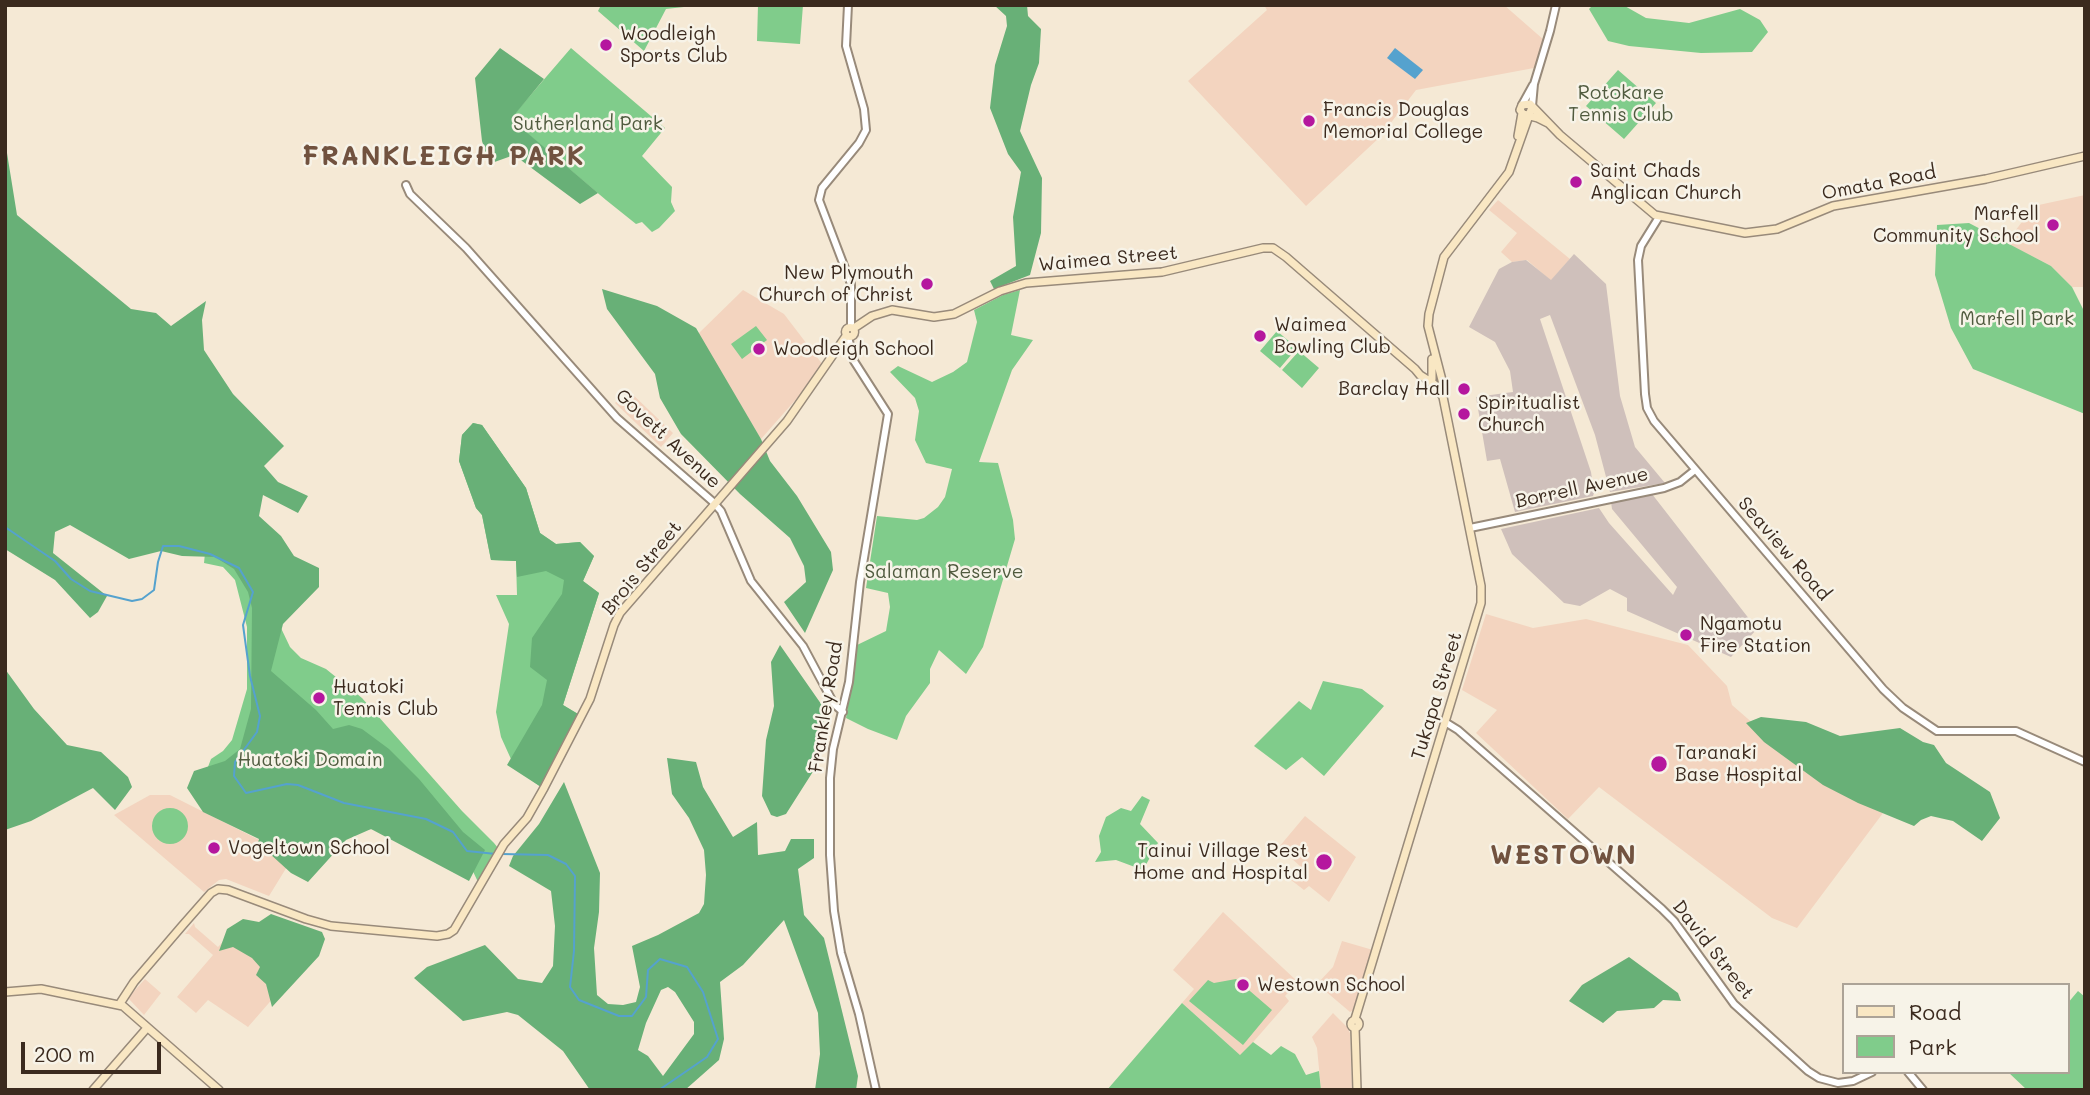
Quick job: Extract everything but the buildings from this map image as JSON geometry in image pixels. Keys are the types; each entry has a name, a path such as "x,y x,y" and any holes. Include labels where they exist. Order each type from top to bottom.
{"main road":[{"path":"1434,377 1428,321 1444,257 1509,172 1519,143 1524,111 1532,113 1532,106"},
{"name":"Omata Road","path":"1532,106 1548,123 1659,217 1730,232 1762,233 1833,206 1986,179 2085,156"},
{"name":"Omata Road","path":"1524,111 1548,123"},
{"name":"Waimea Street","path":"852,327 872,316 892,310 934,317 954,314 1000,291 1026,283 1162,272 1268,248 1281,253 1415,369 1434,377"},
{"name":"Brois Street","path":"120,1005 134,982 215,891 228,890 324,925 441,936 456,927 501,849 534,808 590,699 616,619 798,407 847,337 852,334 852,327"},
{"path":"1433,352 1434,377"},
{"path":"1415,369 1427,367 1432,360"},
{"name":"Tukapa Street","path":"1357,1090 1354,1028 1358,1025 1355,1019 1481,603 1481,586 1443,397 1434,377"},
{"path":"5,992 41,989 120,1005 128,1009 219,1090"},
{"path":"93,1090 147,1028"}],"street":[{"path":"848,5 846,46 866,116 866,130 859,144 822,188 818,200 851,284 852,327"},
{"path":"1524,111 1556,5"},
{"path":"1532,106 1534,84"},
{"name":"Govett Avenue","path":"406,185 414,198 448,228 617,418 715,504 751,581 803,646 834,704 843,712"},
{"name":"Seaview Road","path":"1659,217 1641,246 1638,260 1646,401 1654,421 1883,689 1903,708 1937,731 2016,731 2085,762"},
{"name":"Frankley Road","path":"847,337 854,362 885,407 888,422 860,582 849,682 832,750 830,778 832,897 842,960 859,1014 876,1090"},
{"name":"Borrell Avenue","path":"1470,528 1664,488 1680,482 1695,470"},
{"name":"David Street","path":"1445,722 1458,730 1662,909 1674,921 1734,1004 1808,1071 1819,1078 1838,1083 1853,1081 1868,1074"},
{"path":"1910,1074 1923,1090"}],"shaded area":[{"name":"Francis Douglas Memorial College","path":"1264,5 1504,5 1544,40 1534,68 1416,90 1380,137 1306,206 1188,81 1267,10"},
{"name":"Marfell Community School","path":"2085,195 2085,287 2072,287 2051,266 2006,243 2034,206"},
{"path":"1498,200 1570,259 1551,281 1527,260 1512,262 1501,252 1517,233 1489,210"},
{"path":"1574,254 1606,284 1620,396 1635,447 1665,483 1610,492 1595,435 1550,315 1540,319 1591,472 1594,493 1593,496 1515,512 1500,459 1487,461 1476,397 1513,392 1510,371 1495,342 1469,327 1499,269 1512,262 1526,260 1551,280"},
{"name":"Woodleigh School","path":"743,290 784,314 823,365 761,439 698,334"},
{"path":"628,390 673,433 661,447 615,403"},
{"path":"1652,494 1757,629 1731,657 1627,611 1627,598 1610,589 1580,606 1564,603 1512,554 1501,529 1599,508 1609,523 1673,595 1677,587 1612,509 1611,502"},
{"name":"Taranaki Base Hospital","path":"1486,614 1533,628 1586,619 1688,645 1727,686 1732,705 1779,746 1883,813 1797,928 1772,918 1599,787 1568,819 1476,733 1497,710 1462,690"},
{"name":"Vogeltown School","path":"150,795 170,795 293,857 269,896 226,879 219,880 204,892 114,815"},
{"name":"Tainui Village Rest Home and Hospital","path":"1305,816 1356,857 1329,902 1309,886 1304,890 1291,880 1301,867 1279,847"},
{"name":"Westown School","path":"1223,912 1298,982 1285,996 1289,1001 1241,1056 1182,1003 1194,989 1173,970"},
{"path":"194,923 195,927 218,947 230,934 288,981 248,1027 208,1000 196,1013 177,997 213,955 189,934 185,934"},
{"path":"1342,941 1373,950 1355,1010 1350,1012 1317,984 1333,967"},
{"path":"145,979 161,993 144,1015 128,998"},
{"path":"1333,1013 1350,1033 1352,1089 1321,1089 1317,1048 1312,1037"}],"green space":[{"path":"601,5 702,5 666,9 644,51 598,11"},
{"path":"758,5 803,5 800,44 757,41"},
{"path":"994,5 1027,5 1028,16 1041,29 1039,63 1020,131 1042,178 1041,233 1030,275 994,289 990,281 1016,266 1013,217 1021,172 1008,154 990,108 995,65 1007,26 1006,16"},
{"path":"1593,5 1623,5 1646,18 1689,23 1740,9 1760,20 1768,32 1752,52 1701,53 1629,46 1608,41 1589,9"},
{"path":"500,48 544,79 511,119 598,193 580,204 514,155 489,164 482,141 475,78"},
{"name":"Sutherland Park","path":"571,48 665,128 642,156 672,187 671,202 675,211 652,232 642,222 636,224 510,119"},
{"name":"Rotokare Tennis Club","path":"1618,70 1656,103 1624,139 1586,106"},
{"path":"7,153 17,215 131,309 156,313 171,326 206,301 202,320 204,350 233,394 284,446 264,466 278,482 308,496 298,513 263,495 259,516 281,536 294,556 319,568 319,587 283,624 271,671 316,710 333,729 349,725 362,729 389,749 419,779 463,832 485,850 469,881 371,829 346,840 308,882 291,873 258,843 259,839 203,812 187,788 194,771 225,761 240,749 251,709 252,608 248,592 234,569 215,557 182,556 161,551 129,559 70,525 55,532 53,553 107,596 98,612 90,618 55,580 5,549"},
{"name":"Marfell Park","path":"1969,223 2051,266 2072,287 2085,313 2085,414 1973,369 1951,328 1935,275 1937,225"},
{"path":"602,289 657,306 696,328 761,439 770,461 797,496 831,552 833,570 805,633 784,602 806,582 804,566 790,538 740,494 681,434 660,398 655,374 607,309"},
{"name":"Salaman Reserve","path":"1020,290 1011,335 1033,340 1012,370 979,462 998,463 1013,520 1015,539 983,647 966,674 939,650 930,669 930,683 906,716 897,740 846,718 857,645 886,631 890,607 888,593 866,588 877,516 917,520 924,518 938,507 945,497 952,469 926,463 915,440 919,411 915,398 890,372 898,366 932,382 953,372 967,362 977,322 974,310 1003,295"},
{"path":"756,326 767,340 742,359 731,344"},
{"path":"1277,331 1297,348 1280,368 1260,351"},
{"path":"1299,351 1319,368 1302,388 1282,370"},
{"path":"473,423 482,425 526,488 540,533 556,544 580,542 594,556 583,581 599,593 563,705 578,714 541,787 515,768 501,737 496,712 509,624 496,595 517,595 516,561 491,560 482,515 476,508 459,461 462,435"},
{"path":"473,423 482,425 526,488 540,533 556,544 580,542 594,556 583,581 599,593 563,705 578,714 541,787 507,765 542,705 547,680 530,667 532,638 562,594 564,580 546,571 517,577 516,561 491,560 482,515 476,508 459,461 462,435"},
{"name":"Huatoki Domain","path":"218,540 280,626 290,647 301,658 326,669 362,698 498,848 478,882 469,863 408,828 347,830 206,772 211,759 223,751 232,740 247,689 247,627 235,580 223,567 204,563 206,543"},
{"path":"780,645 826,711 814,770 786,814 777,817 771,815 762,796 766,740 774,706 771,662"},
{"path":"5,669 34,709 67,745 101,752 128,777 132,787 115,810 93,788 31,821 5,830"},
{"path":"1323,681 1362,689 1384,706 1324,776 1302,757 1286,770 1254,746 1299,701 1311,710"},
{"path":"1761,717 1806,722 1840,736 1900,728 1923,742 1934,745 1946,763 1990,792 2000,818 1982,841 1953,821 1931,816 1914,826 1858,803 1823,785 1764,742 1746,723"},
{"path":"667,758 696,762 703,787 733,837 757,822 758,855 785,851 791,839 814,839 814,858 798,869 804,915 824,938 858,1076 856,1090 815,1090 820,1054 818,1013 784,920 743,965 720,982 724,1039 719,1060 685,1090 590,1090 563,1051 518,1015 507,1012 463,1021 414,978 427,967 485,945 518,979 542,983 553,966 555,926 551,891 509,866 513,856 539,824 564,782 600,873 599,912 594,948 597,995 608,1004 636,1002 640,987 632,946 699,913 704,904 704,850 689,818 672,794","holes":["668,987 675,992 694,1022 694,1034 663,1076 648,1056 638,1050 646,1023 661,990"]},
{"path":"1142,796 1150,800 1140,824 1158,843 1143,870 1116,860 1095,862 1101,852 1099,836 1106,817 1121,808 1131,811"},
{"path":"170,808 183,813 188,826 183,839 170,844 157,839 152,826 157,813"},
{"path":"271,914 322,932 325,939 319,956 272,1007 266,984 256,975 260,967 252,958 233,947 219,951 227,929 243,919 259,922"},
{"path":"1629,957 1678,993 1681,1001 1663,1000 1654,1008 1617,1011 1603,1023 1569,1001 1582,985"},
{"path":"1236,979 1272,1010 1243,1045 1189,1001 1208,980 1214,983"},
{"path":"2078,991 2085,997 2085,1090 2027,1090 2010,1074 2069,1074 2069,1002"},
{"path":"1182,1003 1240,1055 1253,1042 1271,1055 1281,1046 1295,1054 1306,1075 1319,1071 1321,1090 1107,1090"}],"water":[{"path":"1395,48 1423,70 1415,79 1387,58"}],"waterway":[{"path":"5,527 55,561 71,579 90,591 132,601 142,599 154,590 163,546 179,546 210,554 239,568 253,592 243,625 250,676 260,716 257,732 235,762 234,776 246,793 287,784 298,785 344,803 426,819 453,832 467,851 496,854"},
{"path":"502,854 548,855 566,864 575,876 574,951 570,987 579,1000 619,1016 632,1016 646,997 648,970 660,959 687,967 703,992 718,1039 707,1057 659,1090"}],"place":[{"name":"Woodleigh Sports Club","path":"606,45"},
{"name":"Francis Douglas Memorial College","path":"1309,121"},
{"name":"Saint Chads Anglican Church","path":"1576,182"},
{"name":"Marfell Community School","path":"2053,225"},
{"name":"New Plymouth Church of Christ","path":"927,284"},
{"name":"Waimea Bowling Club","path":"1260,336"},
{"name":"Woodleigh School","path":"759,349"},
{"name":"Barclay Hall","path":"1464,389"},
{"name":"Spiritualist Church","path":"1464,414"},
{"name":"Ngamotu Fire Station","path":"1686,635"},
{"name":"Huatoki Tennis Club","path":"319,698"},
{"name":"Taranaki Base Hospital","path":"1659,764"},
{"name":"Vogeltown School","path":"214,848"},
{"name":"Tainui Village Rest Home and Hospital","path":"1324,862"},
{"name":"Westown School","path":"1243,985"}],"district":[{"name":"FRANKLEIGH PARK","path":"444,157"},
{"name":"WESTOWN","path":"1564,856"}]}
